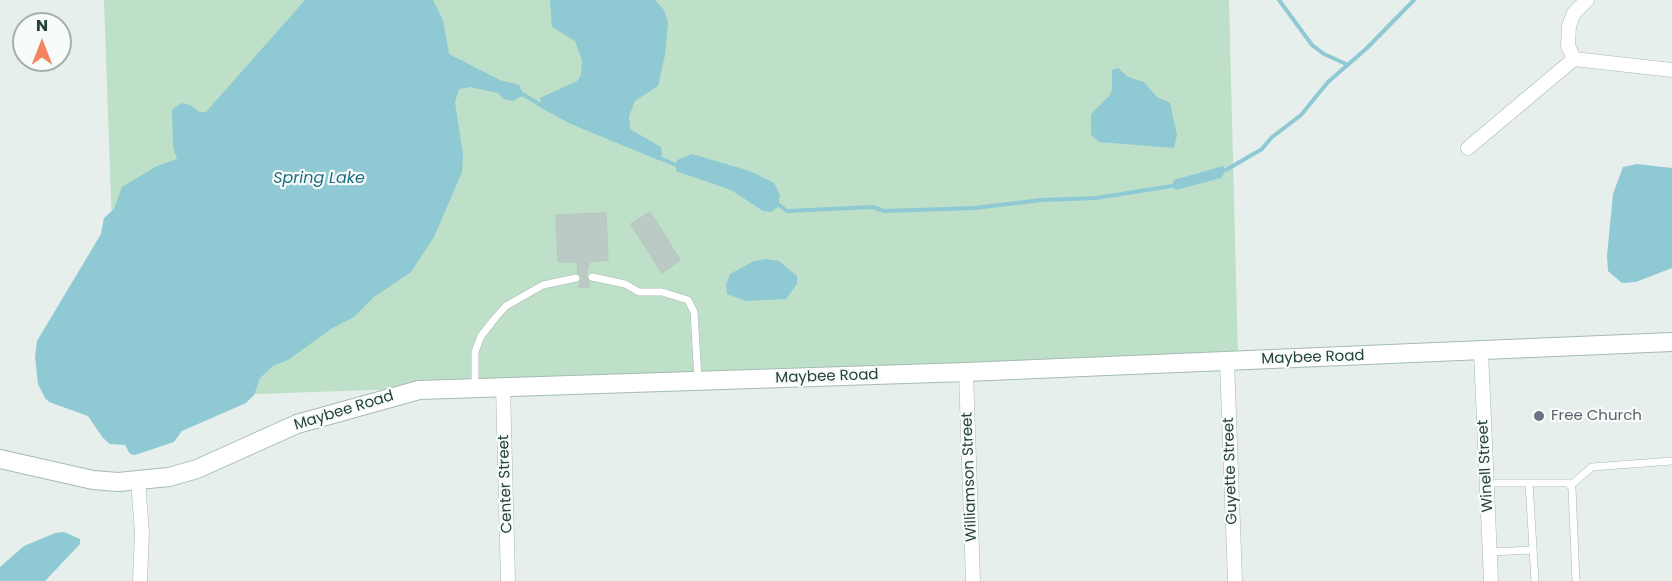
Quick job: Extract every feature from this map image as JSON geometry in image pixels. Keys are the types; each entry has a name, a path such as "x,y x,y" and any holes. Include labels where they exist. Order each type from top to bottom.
{"main road":[{"name":"Maybee Road","path":"0,459 93,480 138,481 169,477 197,469 297,424 419,390 966,372 1481,352 1672,342"}],"street":[{"path":"1574,59 1568,46 1569,26 1574,13 1587,0"},
{"path":"1468,148 1574,59 1672,70"},
{"name":"Winell Street","path":"1481,352 1491,581"},
{"name":"Guyette Street","path":"1227,362 1235,581"},
{"name":"Williamson Street","path":"966,372 973,581"},
{"name":"Center Street","path":"503,387 508,581"},
{"path":"138,481 142,532 140,581"}],"lane":[{"path":"592,277 625,284 639,292 662,292 688,300 694,312 698,382"},
{"path":"475,387 474,352 481,336 496,317 512,303 543,285 576,278"},
{"path":"1571,486 1592,467 1672,461"},
{"path":"1487,483 1568,483 1571,486"},
{"path":"1529,483 1535,581"},
{"path":"1571,486 1576,581"},
{"path":"1490,552 1533,550"}],"green space":[{"path":"104,0 1229,0 1238,359 118,399"}],"water":[{"name":"Spring Lake","path":"305,0 433,0 443,20 449,54 500,80 519,85 524,95 513,101 504,99 498,93 470,87 459,89 455,102 463,154 462,172 434,237 411,272 374,297 354,317 331,329 288,360 273,366 260,378 254,395 246,403 182,431 174,442 135,455 130,454 125,445 110,444 103,438 88,416 49,402 45,398 38,384 35,357 37,341 101,234 104,218 114,209 122,187 157,166 177,159 173,147 172,110 181,103 190,105 199,112 206,112"},
{"path":"550,0 655,0 664,10 668,23 665,55 658,86 635,101 629,116 630,129 661,147 662,155 658,160 571,124 543,109 540,98 577,81 581,75 582,60 575,41 552,27"},
{"path":"1118,68 1128,77 1144,82 1157,97 1170,103 1177,135 1174,148 1099,142 1091,135 1091,114 1109,96 1112,90 1112,70"},
{"path":"692,154 750,171 774,183 780,195 778,207 771,212 763,211 731,190 676,171 677,160"},
{"path":"1637,164 1672,168 1672,268 1636,282 1622,283 1608,271 1607,256 1613,194 1623,167"},
{"path":"1223,166 1226,170 1221,178 1176,190 1172,186 1174,180"},
{"path":"766,259 779,261 797,276 797,284 786,299 746,301 727,294 726,285 730,274 754,261"},
{"path":"64,532 80,539 80,544 45,581 0,581 0,567 24,546 55,533"}],"building":[{"path":"650,212 680,260 662,273 631,224"},
{"path":"606,213 608,260 589,262 586,276 590,287 579,287 582,277 578,273 577,262 558,262 556,215"}],"waterway":[{"path":"1279,0 1312,45 1324,54 1346,64"},
{"path":"1226,170 1262,149 1271,138 1301,115 1328,82 1367,48 1414,0"},
{"path":"524,95 544,107"},
{"path":"657,157 681,167"},
{"path":"775,202 787,211 873,207 884,211 974,208 1042,200 1096,198 1172,186"}],"place":[{"name":"Free Church","path":"1539,416"}]}
